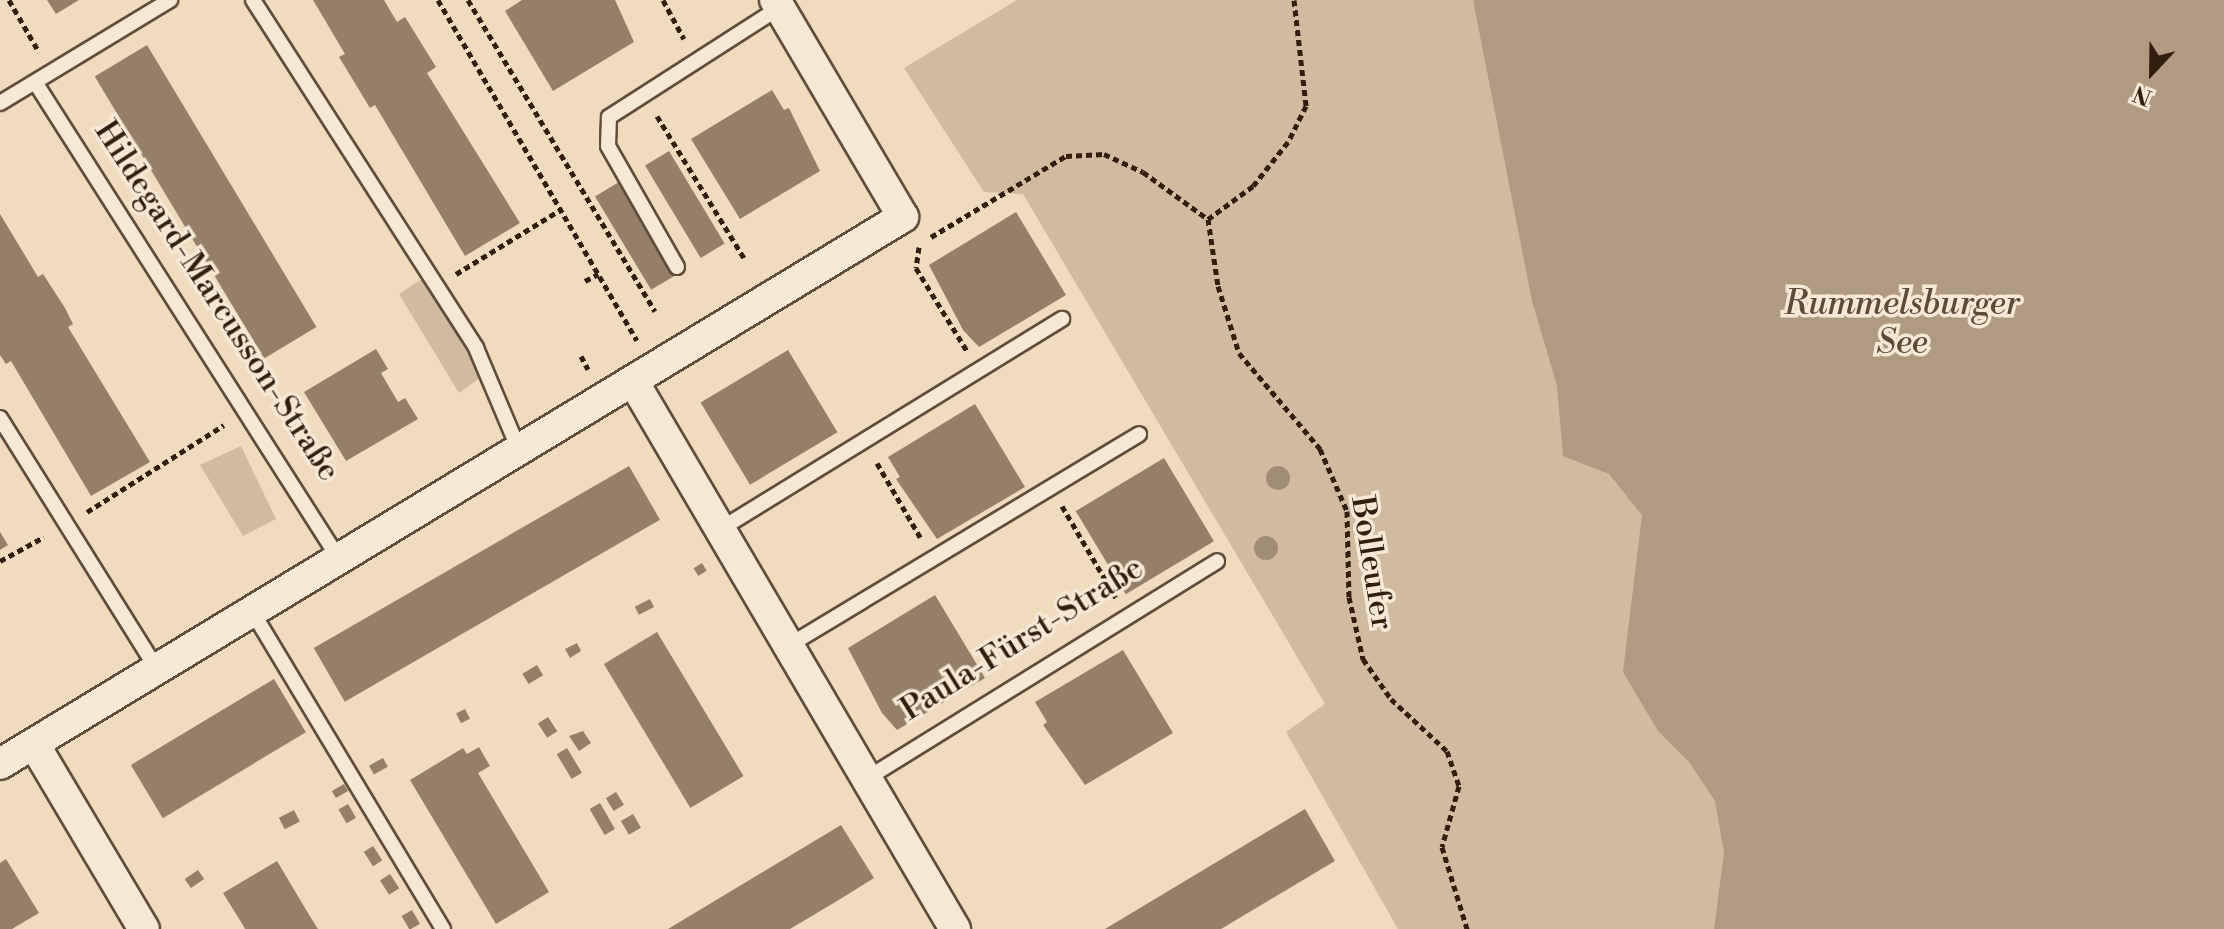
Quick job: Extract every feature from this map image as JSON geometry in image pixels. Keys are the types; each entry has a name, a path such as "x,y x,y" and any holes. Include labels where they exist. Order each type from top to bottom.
{"street":[{"path":"0,764 903,217 777,4"},
{"path":"643,375 719,530 955,929"},
{"path":"34,744 144,929"}],"lane":[{"path":"0,103 170,0"},
{"path":"253,0 476,348 519,450"},
{"path":"677,267 608,146 609,117 777,4"},
{"name":"Hildegard-Marcusson-Straße","path":"35,82 339,559"},
{"path":"719,530 1062,319"},
{"path":"0,418 157,669"},
{"path":"788,646 1139,434"},
{"name":"Paula-Fürst-Straße","path":"866,779 1217,561"},
{"path":"252,611 443,929"}],"path":[{"path":"9,0 34,43"},
{"path":"438,0 598,274 643,375"},
{"path":"468,0 655,311"},
{"path":"663,0 696,61"},
{"path":"978,369 916,268 919,243 1066,156 1104,154 1143,172 1208,219 1253,186 1288,142 1306,106 1294,0"},
{"path":"644,94 744,258"},
{"path":"437,286 560,210"},
{"name":"Bolleufer","path":"1208,219 1218,286 1239,353 1320,449 1347,511 1349,597 1363,659 1391,699 1447,751 1459,786 1442,847 1467,929"},
{"path":"585,281 598,274"},
{"path":"0,561 67,525 245,411"},
{"path":"863,440 933,559"},
{"path":"1052,488 1126,616"}],"shaded area":[{"path":"1017,0 1502,0 1648,471 1742,929 1398,929 1286,732 1325,704 1023,194 984,192 904,68"},
{"path":"425,277 481,377 459,393 399,294"},
{"path":"241,446 276,519 243,536 200,465"}],"water":[{"name":"Rummelsburger See","path":"1473,0 2224,0 2224,929 1714,929 1724,853 1715,801 1689,762 1658,731 1623,672 1642,515 1609,474 1563,456 1557,386 1532,301"}],"building":[{"path":"47,0 79,0 56,14"},
{"path":"313,0 384,0 397,22 405,17 436,67 427,73 520,223 465,256 375,105 370,108 339,57 345,54"},
{"path":"522,0 615,0 634,42 553,91 505,11"},
{"path":"147,45 316,327 264,358 95,76"},
{"path":"772,90 784,110 789,108 820,171 740,219 691,139"},
{"path":"669,151 725,244 701,258 645,165"},
{"path":"619,182 675,275 651,290 595,196"},
{"path":"1016,212 1066,295 979,347 963,330 929,265"},
{"path":"0,214 38,277 43,274 65,308 73,324 68,327 150,462 91,496 11,361 6,364 0,355"},
{"path":"376,349 388,369 381,373 398,402 405,398 418,419 346,461 304,392"},
{"path":"788,350 837,432 750,485 701,403"},
{"path":"975,404 1025,487 937,539 896,479 900,477 888,457"},
{"path":"1164,458 1214,541 1126,594 1076,511"},
{"path":"629,466 660,520 345,702 314,648"},
{"path":"0,532 8,545 0,550"},
{"path":"702,563 707,571 698,576 694,568"},
{"path":"935,595 985,678 897,730 882,713 848,648"},
{"path":"650,599 654,607 639,615 635,607"},
{"path":"657,632 744,776 690,808 604,664"},
{"path":"577,643 581,651 570,658 565,649"},
{"path":"1123,650 1173,733 1085,785 1043,725 1047,722 1035,702"},
{"path":"537,665 543,675 529,684 522,674"},
{"path":"274,679 306,732 163,818 131,765"},
{"path":"465,709 470,719 461,723 456,714"},
{"path":"548,717 557,731 547,738 538,724"},
{"path":"583,731 591,743 579,751 569,736"},
{"path":"479,747 490,766 478,773 549,892 496,924 410,780 463,748 467,754"},
{"path":"567,748 582,773 572,779 557,754"},
{"path":"383,758 388,767 374,775 369,766"},
{"path":"344,784 348,791 336,798 332,791"},
{"path":"616,792 624,805 614,811 606,798"},
{"path":"600,803 615,829 605,835 590,809"},
{"path":"348,804 356,818 346,823 338,810"},
{"path":"1305,809 1335,861 1221,929 1105,929"},
{"path":"294,810 300,822 285,829 279,818"},
{"path":"633,814 641,828 629,835 621,821"},
{"path":"841,825 874,878 842,898 790,929 668,929"},
{"path":"373,846 382,860 373,866 364,852"},
{"path":"6,859 39,913 12,929 0,929 0,863"},
{"path":"277,861 318,929 245,929 223,893"},
{"path":"198,870 204,879 191,888 185,879"},
{"path":"390,874 399,888 389,895 380,881"},
{"path":"412,910 420,924 409,929 402,916"}]}
